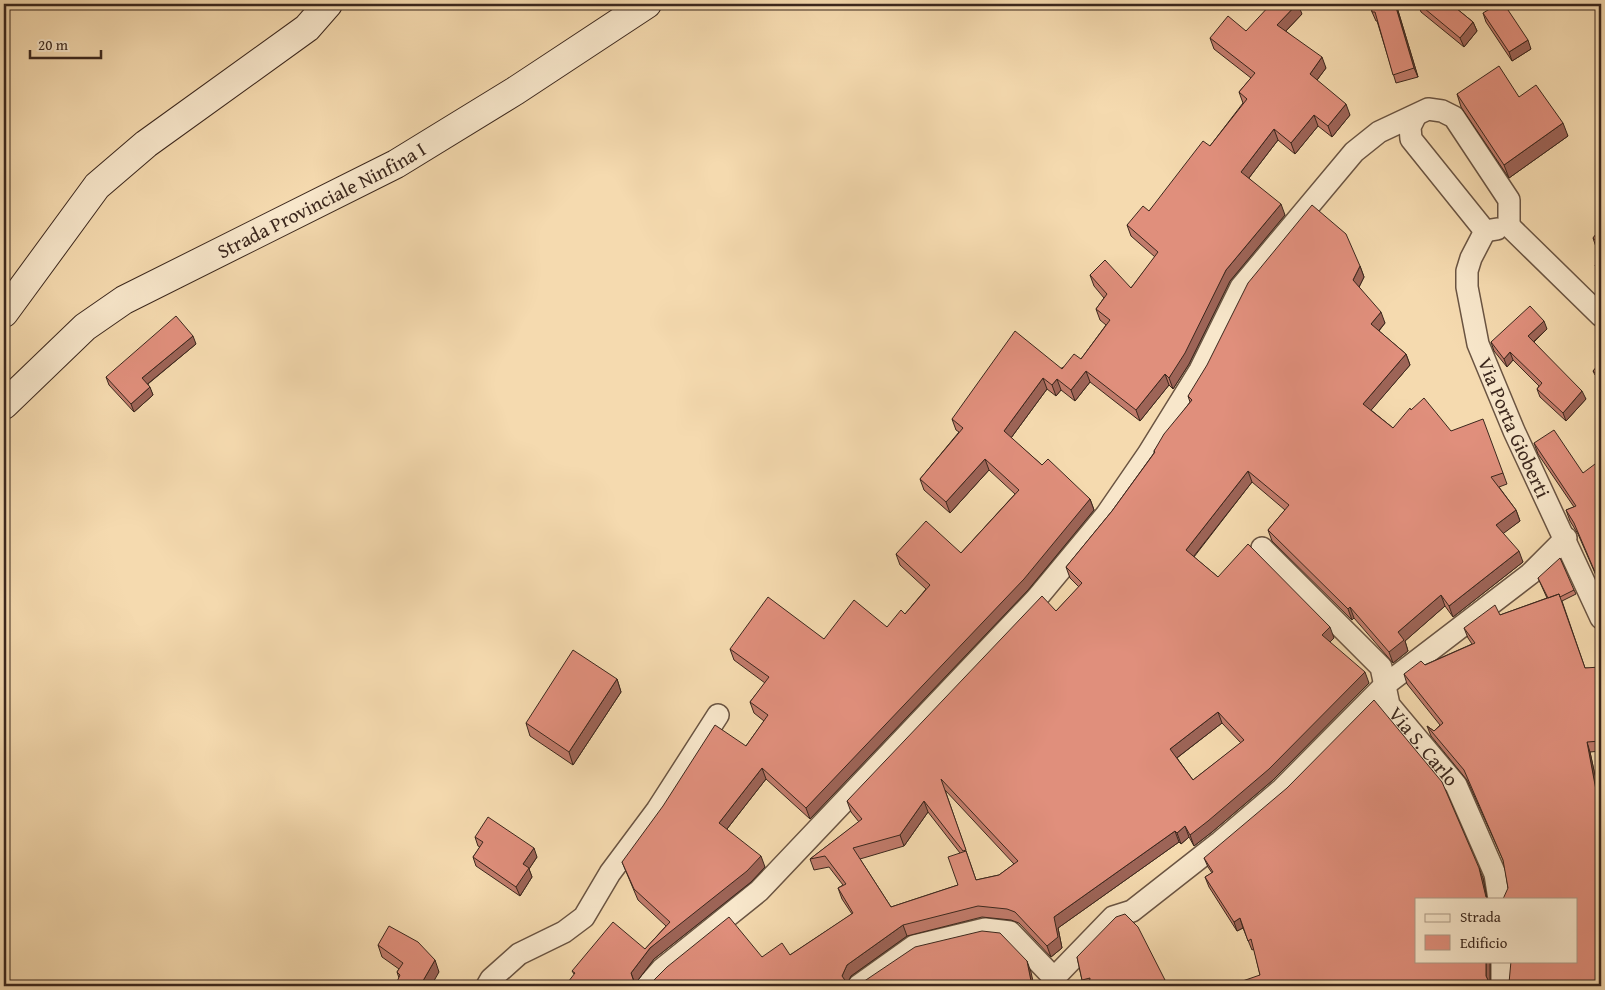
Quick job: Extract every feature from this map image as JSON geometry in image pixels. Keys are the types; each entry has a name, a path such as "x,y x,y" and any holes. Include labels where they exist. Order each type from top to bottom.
{"street":[{"path":"4,313 97,186 146,144 307,28 328,4"},
{"name":"Strada Provinciale Ninfina I","path":"4,405 85,328 124,300 396,164 516,91 647,4"},
{"path":"647,986 662,969 759,891 1037,598 1106,515 1148,454 1200,370 1241,288 1354,152 1379,132 1415,117 1428,109 1442,111 1454,117 1509,200 1509,226 1601,316"},
{"path":"1415,117 1410,127 1411,139 1484,231 1509,226"},
{"name":"Via Porta Gioberti","path":"1484,231 1471,258 1466,287 1478,344 1514,431 1566,538 1601,618"},
{"path":"858,986 914,946 985,929 1010,932 1054,982 1113,917 1132,911 1282,789 1385,685 1530,574 1566,538"},
{"name":"Via S. Carlo","path":"1262,548 1381,667 1389,705 1456,786 1495,874 1499,898"},
{"path":"487,986 490,979 518,954 564,932 584,917 610,873 657,810 718,715"},
{"path":"1502,962 1502,986"}],"building":[{"path":"1271,4 1297,4 1277,25 1322,57 1310,74 1346,104 1328,126 1314,115 1291,143 1274,129 1241,172 1281,204 1226,270 1185,353 1169,378 1165,374 1136,410 1086,371 1071,390 1057,379 1052,385 1043,378 1004,431 1042,465 1048,459 1090,499 1024,579 806,808 762,768 719,823 761,856 747,871 650,948 631,973 635,985 645,986 565,986 575,973 572,971 613,922 645,949 670,922 634,889 622,862 663,806 715,725 746,746 768,715 750,702 769,677 730,649 768,597 824,639 854,600 887,627 901,610 905,614 930,585 896,554 926,521 961,553 1019,490 985,459 946,502 920,479 963,428 952,419 1015,331 1062,369 1074,354 1081,359 1110,320 1096,309 1107,294 1090,275 1105,260 1131,288 1158,252 1127,225 1143,206 1149,211 1203,141 1210,146 1247,99 1239,92 1255,73 1210,38 1228,16 1246,31"},
{"path":"1371,4 1395,4 1414,68 1393,75"},
{"path":"1419,4 1451,4 1473,22 1460,38"},
{"path":"1498,4 1504,4 1528,40 1509,52 1483,13"},
{"path":"1499,66 1519,97 1536,85 1563,123 1504,165 1457,94"},
{"path":"1312,205 1346,234 1360,266 1353,280 1381,312 1371,324 1406,354 1363,404 1393,428 1410,408 1411,410 1424,398 1451,431 1483,419 1503,473 1491,477 1516,510 1496,525 1519,551 1449,606 1441,595 1398,632 1404,640 1389,652 1350,607 1348,609 1268,530 1289,505 1248,471 1186,550 1218,577 1248,544 1330,627 1322,635 1365,672 1269,769 1190,835 1185,826 1177,833 1175,831 1054,917 1058,937 1047,946 1015,912 1007,909 978,906 903,925 847,965 842,976 849,986 701,986 698,983 694,986 648,986 667,967 729,917 762,957 782,943 790,955 853,913 838,888 846,884 825,856 810,859 862,819 847,801 1042,596 1056,611 1082,583 1066,567 1112,511 1155,452 1164,434 1192,400 1188,396 1207,365 1248,283","holes":["1218,712 1244,740 1193,780 1170,749","941,779 1018,861 999,875 976,880 966,851 948,857 958,885 891,907 853,848 900,835 924,801 963,851 966,850"]},
{"path":"1601,228 1601,245 1593,238"},
{"path":"1601,259 1601,270 1595,265"},
{"path":"1530,306 1544,321 1528,336 1582,391 1563,413 1537,389 1542,383 1510,352 1504,359 1491,342"},
{"path":"176,316 193,336 142,378 150,387 131,404 106,377"},
{"path":"1601,362 1601,378 1593,371"},
{"path":"1554,430 1583,473 1595,464 1601,474 1601,586 1574,523 1566,510 1576,506 1534,443"},
{"path":"1560,558 1574,590 1560,597 1559,594 1548,598 1538,578"},
{"path":"1559,594 1585,668 1600,667 1601,720 1597,719 1601,728 1601,741 1587,742 1596,790 1601,788 1601,986 1504,986 1509,983 1511,962 1578,962 1578,898 1503,898 1508,888 1503,860 1464,770 1427,726 1434,731 1443,723 1404,674 1421,661 1425,665 1475,643 1464,628 1495,605 1500,615"},
{"path":"573,650 617,679 569,752 526,723"},
{"path":"1374,700 1442,782 1479,868 1487,898 1415,898 1415,962 1486,962 1486,976 1491,986 1228,986 1260,975 1251,939 1248,941 1240,918 1234,922 1205,877 1213,872 1204,858 1287,788"},
{"path":"488,817 534,848 523,864 529,868 516,887 473,857 483,842 475,837"},
{"path":"1125,914 1138,927 1165,980 1161,982 1163,986 1089,986 1090,978 1082,980 1077,957 1116,917"},
{"path":"389,926 418,942 435,960 420,986 395,986 400,975 397,972 403,963 378,945"},
{"path":"982,931 1000,933 1027,961 1032,986 857,986 915,947"}]}
